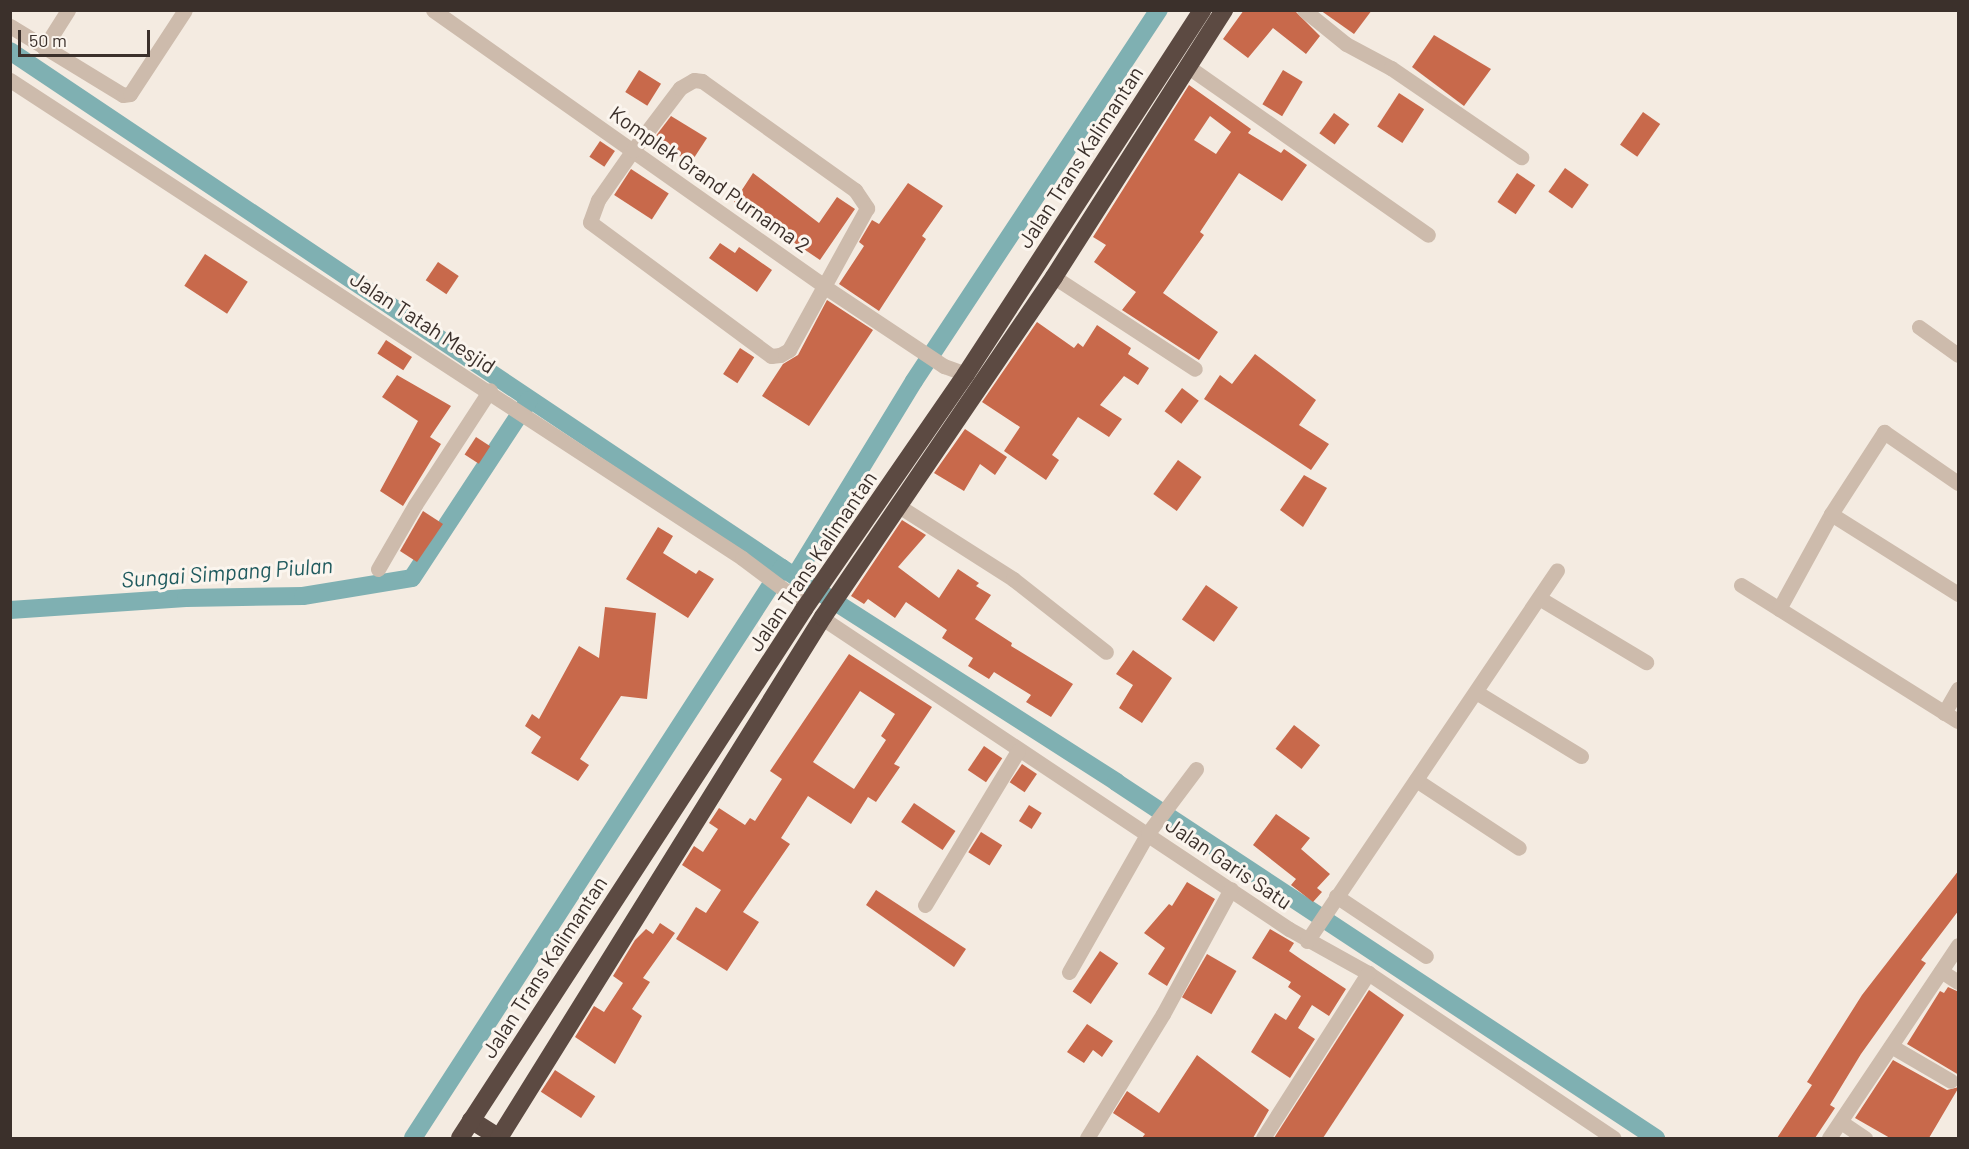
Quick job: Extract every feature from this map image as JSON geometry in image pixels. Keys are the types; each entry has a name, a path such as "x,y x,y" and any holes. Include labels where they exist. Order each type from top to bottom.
{"highway":[{"name":"Jalan Trans Kalimantan","path":"460,1138 804,609 966,374 1202,10"},
{"name":"Jalan Trans Kalimantan","path":"500,1138 823,617 1053,276 1224,10"},
{"path":"1106,155 1123,167"},
{"path":"471,1120 500,1138"}],"street":[{"path":"44,48 68,10"},
{"path":"10,26 107,88 123,95 130,94 186,10"},
{"name":"Komplek Grand Purnama 2","path":"433,10 825,287 944,366 966,374"},
{"path":"1304,10 1346,44 1391,68 1521,158"},
{"path":"1187,66 1428,235"},
{"name":"Jalan Tatah Mesjid","path":"10,80 489,390 508,405 750,565 804,609"},
{"path":"694,80 702,81 855,190 867,208 789,350 771,356 590,222 598,200 633,150 680,88 694,80"},
{"path":"1053,276 1195,369"},
{"path":"1919,327 1959,355"},
{"path":"378,569 415,504 489,390"},
{"path":"1779,609 1831,514 1884,432 1959,483"},
{"path":"897,505 1013,579 1106,652"},
{"path":"1831,514 1959,594"},
{"path":"1307,941 1315,925 1557,571"},
{"path":"1741,585 1959,721"},
{"path":"1539,598 1646,662"},
{"name":"Jalan Garis Satu","path":"823,617 1018,751 1152,827 1231,889 1307,941 1368,973 1605,1136"},
{"path":"1944,713 1959,689"},
{"path":"1476,692 1581,756"},
{"path":"925,905 1018,751"},
{"path":"1069,972 1152,827 1196,769"},
{"path":"1416,780 1519,848"},
{"path":"1087,1138 1163,1014 1231,889"},
{"path":"1336,896 1426,956"},
{"path":"1829,1138 1959,945"},
{"path":"1941,971 1959,982"},
{"path":"1263,1138 1368,973"},
{"path":"1891,1046 1951,1081"},
{"path":"1841,1122 1865,1138"}],"building":[{"path":"1244,10 1294,10 1320,36 1306,54 1273,28 1248,58 1223,39"},
{"path":"1320,10 1372,10 1354,34"},
{"path":"1434,35 1491,69 1464,106 1412,67"},
{"path":"639,70 661,84 647,106 625,92"},
{"path":"1283,70 1303,82 1282,116 1262,104"},
{"path":"1189,85 1251,129 1248,133 1281,153 1284,149 1307,165 1282,201 1239,173 1200,232 1204,235 1163,293 1218,332 1199,360 1122,310 1136,292 1094,262 1106,245 1093,237","holes":["1210,116 1231,132 1216,154 1194,140"]},
{"path":"1399,93 1424,109 1402,143 1377,127"},
{"path":"1643,112 1660,124 1637,157 1620,145"},
{"path":"1334,113 1349,124 1335,144 1319,133"},
{"path":"671,116 707,138 690,164 655,137"},
{"path":"600,141 615,151 604,167 589,157"},
{"path":"1565,168 1589,185 1572,208 1548,192"},
{"path":"631,169 669,194 652,220 614,195"},
{"path":"753,173 819,223 837,197 855,209 820,260 734,202"},
{"path":"1517,173 1535,185 1516,214 1497,202"},
{"path":"908,183 943,206 922,236 926,239 879,311 839,284 864,246 859,242 872,220 879,224"},
{"path":"720,243 735,253 739,247 772,270 757,292 709,258"},
{"path":"205,254 248,282 227,314 184,286"},
{"path":"438,262 459,276 446,294 426,280"},
{"path":"827,300 873,330 809,426 762,396 783,364 798,355"},
{"path":"1037,322 1074,348 1078,343 1083,347 1097,325 1131,348 1128,354 1149,368 1138,385 1124,376 1100,405 1122,419 1109,437 1078,417 1052,455 1059,460 1046,480 1004,451 1020,427 982,402"},
{"path":"386,340 412,357 403,370 377,353"},
{"path":"740,348 754,357 737,383 723,374"},
{"path":"1255,354 1316,400 1299,425 1329,444 1311,470 1204,399 1220,375 1232,384"},
{"path":"397,375 451,406 430,437 441,444 403,506 380,491 418,421 382,397"},
{"path":"1182,388 1199,401 1181,424 1165,411"},
{"path":"965,429 1007,457 995,475 980,464 964,491 934,473"},
{"path":"476,437 490,446 479,464 465,455"},
{"path":"1178,460 1201,477 1177,511 1153,494"},
{"path":"1304,475 1327,488 1303,527 1280,510"},
{"path":"423,511 443,524 417,562 400,551"},
{"path":"902,520 926,535 898,567 939,598 958,569 979,583 976,586 991,595 975,619 1012,643 1011,646 1073,684 1051,717 1026,702 1031,695 994,672 989,679 968,666 973,658 942,638 947,630 906,602 895,618 868,599 864,604 851,596"},
{"path":"658,527 673,536 663,553 696,574 699,570 714,579 688,618 626,579"},
{"path":"1206,585 1238,607 1214,642 1182,619"},
{"path":"605,607 656,613 647,699 621,696 580,759 589,765 578,781 531,753 541,737 525,726 532,714 539,719 579,646 599,658"},
{"path":"1133,650 1172,678 1142,723 1119,708 1133,685 1116,674"},
{"path":"849,654 932,707 894,764 900,767 876,802 868,797 851,824 808,796 781,838 790,844 743,912 759,922 727,971 676,939 696,907 706,913 721,890 682,865 694,846 703,852 718,829 709,823 719,808 745,825 750,818 755,821 782,779 770,771","holes":["860,691 895,714 881,736 886,740 854,789 813,762"]},
{"path":"1294,725 1320,745 1302,769 1276,749"},
{"path":"984,746 1002,758 986,782 968,770"},
{"path":"1022,764 1037,774 1025,792 1010,782"},
{"path":"914,803 955,831 943,850 901,822"},
{"path":"1029,805 1042,813 1032,829 1019,821"},
{"path":"1276,814 1310,838 1301,849 1330,874 1317,888 1322,892 1313,902 1291,885 1296,879 1253,845"},
{"path":"981,832 1002,845 989,866 968,852"},
{"path":"1959,870 1959,910 1921,960 1926,963 1861,1054 1830,1105 1835,1108 1815,1138 1777,1138 1812,1085 1807,1082 1862,995"},
{"path":"1187,882 1215,899 1167,986 1148,974 1165,948 1144,933 1169,904 1172,906"},
{"path":"876,890 966,949 954,967 866,905"},
{"path":"660,923 675,933 643,978 650,982 632,1009 642,1016 615,1064 575,1037 594,1006 604,1012 623,983 613,976 635,940 646,929 653,934"},
{"path":"1270,929 1294,943 1289,951 1346,989 1329,1016 1312,1005 1298,1028 1315,1039 1290,1078 1251,1052 1275,1013 1286,1020 1301,996 1288,987 1291,982 1252,958"},
{"path":"1100,951 1118,963 1091,1004 1073,992"},
{"path":"1207,954 1236,971 1211,1014 1182,997"},
{"path":"1948,987 1959,992 1959,1075 1907,1044 1940,991 1944,993"},
{"path":"1369,990 1404,1015 1323,1138 1274,1138"},
{"path":"1087,1024 1113,1041 1102,1057 1093,1050 1084,1063 1067,1052"},
{"path":"1197,1055 1269,1110 1253,1138 1142,1138 1145,1134 1113,1113 1127,1091 1159,1113"},
{"path":"1893,1060 1947,1090 1959,1087 1929,1138 1890,1138 1855,1118"},
{"path":"555,1070 595,1096 581,1118 541,1092"}],"waterway":[{"path":"795,576 914,381 1159,10"},
{"path":"10,51 782,568 1116,782 1656,1138"},
{"name":"Sungai Simpang Piulan","path":"10,610 186,598 303,596 412,578 529,400"},
{"path":"413,1138 782,568"}]}
